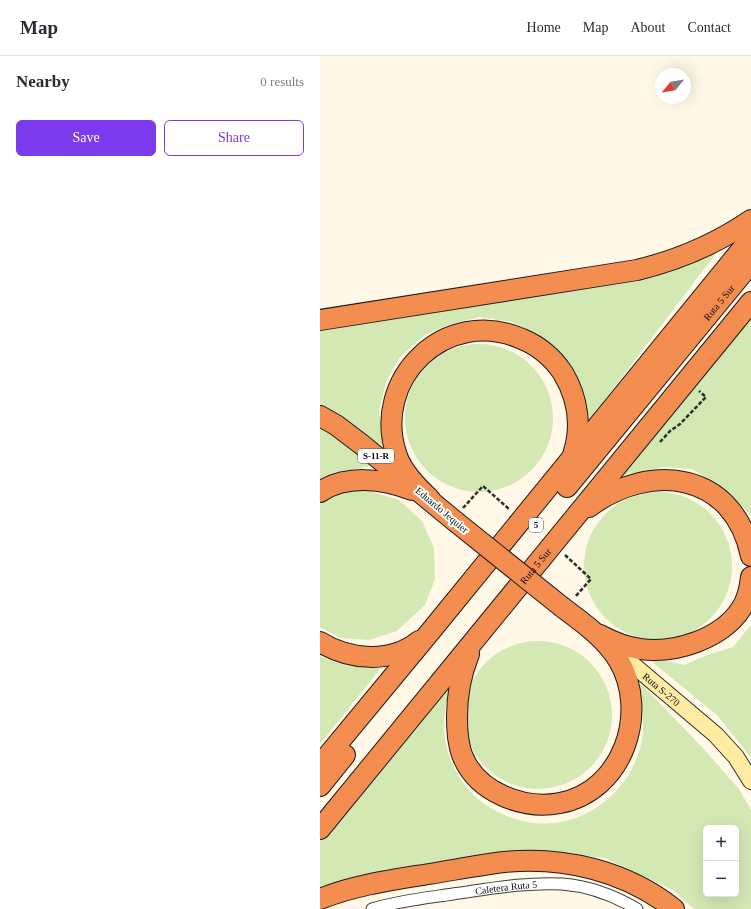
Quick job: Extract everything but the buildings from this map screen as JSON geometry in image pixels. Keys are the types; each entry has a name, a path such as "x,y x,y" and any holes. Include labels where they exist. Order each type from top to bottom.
{"highway":[{"path":"320,320 637,270 658,265 698,250 720,240 751,220"},
{"path":"320,765 522,520 751,238"},
{"name":"Ruta 5 Sur","path":"320,786 751,263"},
{"name":"Ruta 5 Sur","path":"320,829 751,302"},
{"path":"430,499 412,480 398,458 392,432 393,405 402,380 418,358 439,342 463,333 490,330 517,336 541,349 560,368 572,392 578,419 578,433 571,459"},
{"name":"Eduardo Jequier","path":"320,416 336,425 430,499 460,515 568,602"},
{"path":"569,524 592,505 620,490 648,481 673,480 698,486 709,492 728,508 744,530 751,556"},
{"path":"320,492 348,481 374,481 402,486 430,499"},
{"path":"591,630 615,642 640,649 667,649 694,643 720,629 742,608 747,596 751,577"},
{"name":"Ruta S-270","path":"568,602 591,630"},
{"path":"476,638 460,679 458,696 457,726 462,757 478,778 498,794 510,800 523,803 548,805 573,800 596,787 606,778 621,755 630,729 631,701 625,674 611,649 591,630"},
{"path":"320,642 340,652 366,657 379,656 405,650 430,632"},
{"path":"320,899 344,890 381,882 491,864 543,861 578,865 614,875 632,882 674,909"}],"street":[{"name":"Ruta S-270","path":"591,630 645,673 716,735 736,757 751,781"},
{"name":"Caletera Ruta 5","path":"372,909 397,902 516,885 562,884 598,892 615,898 637,909"}],"path":[{"path":"460,515 483,486 522,520"},
{"path":"568,602 591,579"}],"green space":[{"path":"717,252 587,423 573,380 548,342 513,322 479,317 448,325 425,335 400,357 386,382 379,411 388,455 320,403 320,329 412,316 609,283"},
{"path":"751,319 751,515 719,485 692,469 664,467 616,477"},
{"path":"486,344 501,347 514,352 532,365 545,383 548,390 552,403 552,433 548,446 545,453 532,471 514,484 507,487 494,491 472,492 457,489 444,484 426,471 413,453 410,446 406,433 405,411 408,396 413,383 426,365 444,352 451,349 464,345"},
{"path":"320,426 376,465 337,473 320,481"},
{"path":"365,490 399,500 422,521 434,548 435,579 425,605 397,631 369,640 340,638 320,627 320,503 336,493"},
{"path":"665,492 680,495 693,500 711,513 724,531 727,538 731,551 731,581 727,594 724,601 711,619 693,632 686,635 673,639 651,640 636,637 623,632 605,619 592,601 589,594 585,581 584,559 587,544 592,531 605,513 623,500 630,497 643,493"},
{"path":"751,625 751,758 718,716 645,656 684,665 705,656 733,647"},
{"path":"545,641 560,644 573,649 591,662 604,680 607,687 611,700 611,730 607,743 604,750 591,768 573,781 566,784 553,788 531,789 516,786 503,781 485,768 472,750 469,743 465,730 464,708 467,693 472,680 485,662 503,649 510,646 523,642"},
{"path":"320,656 342,664 381,668 320,744"},
{"path":"452,676 444,716 444,730 448,753 454,768 467,788 482,802 499,813 512,818 534,823 555,823 575,818 594,809 611,796 625,780 636,761 642,740 643,719 635,684 644,687 701,746 739,789 751,810 751,909 694,909 673,890 605,858 525,850 401,867 320,892 320,837"}]}
